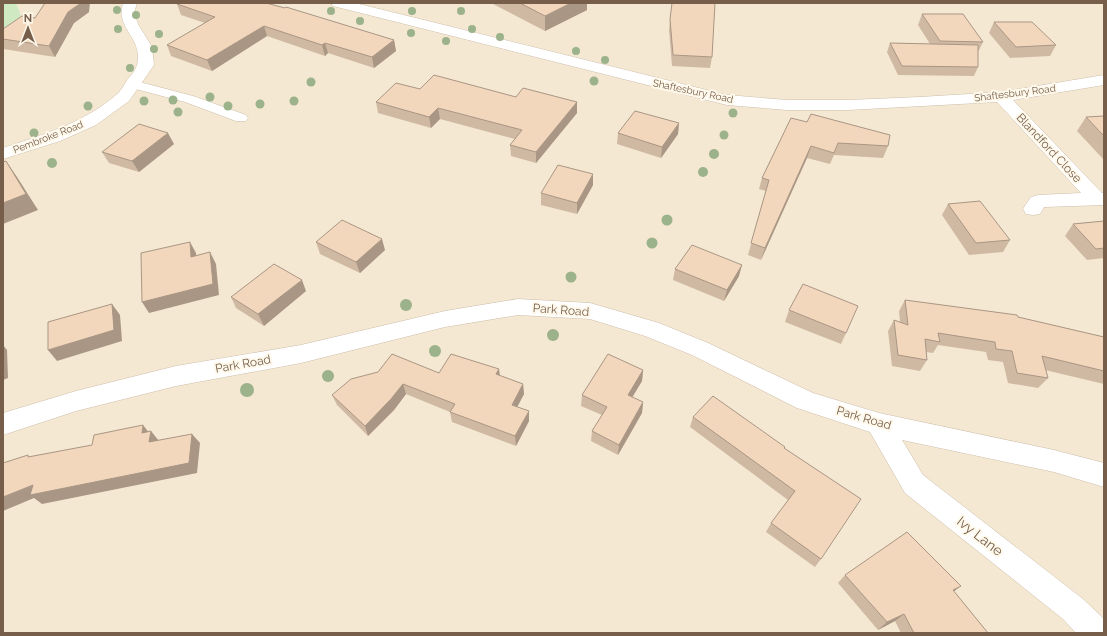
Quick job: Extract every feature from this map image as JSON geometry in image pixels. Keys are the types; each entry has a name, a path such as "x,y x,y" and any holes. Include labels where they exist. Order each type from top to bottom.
{"street":[{"name":"Pembroke Road","path":"3,154 54,137 90,121 123,98 146,65 145,47 131,24 127,13 130,3"},
{"name":"Shaftesbury Road","path":"338,3 727,100 787,105 848,105 1001,97 1104,80"},
{"name":"Blandford Close","path":"1001,97 1100,199"},
{"name":"Blandford Close","path":"1033,209 1038,201 1100,199"},
{"name":"Park Road","path":"3,424 76,401 176,376 301,354 445,319 518,307 590,311 651,329 700,349 806,401 879,424 1054,461 1104,475"},
{"name":"Ivy Lane","path":"879,424 914,484 1073,610 1097,633"}],"lane":[{"path":"132,84 189,99 241,118"}],"shaded area":[{"path":"3,3 1104,3 1104,633 3,633"}],"green space":[{"path":"3,3 16,3 21,16 3,30"}],"building":[{"path":"45,3 81,3 68,12 49,46 3,39 3,29 22,16 35,18"},
{"path":"266,3 286,7 394,40 372,57 325,43 322,45 264,26 207,60 167,45 215,17 177,4"},
{"path":"520,3 571,3 545,16"},
{"path":"672,3 715,3 712,57 673,55 670,19"},
{"path":"922,14 963,14 983,42 940,41"},
{"path":"994,22 1032,22 1056,45 1016,47"},
{"path":"890,43 978,45 978,67 902,66"},
{"path":"434,75 516,97 523,88 577,102 536,152 510,145 522,130 438,108 429,117 376,102 396,83 420,89"},
{"path":"635,111 679,123 662,147 618,133"},
{"path":"811,114 890,135 888,146 838,143 834,153 811,146 765,248 751,243 769,180 762,178 791,118 807,122"},
{"path":"1104,116 1104,136 1086,117"},
{"path":"139,124 168,133 132,161 102,152"},
{"path":"6,161 26,194 3,203 3,162"},
{"path":"558,165 593,174 577,203 541,193"},
{"path":"980,201 1010,240 976,243 948,204"},
{"path":"342,220 382,239 356,262 316,242"},
{"path":"1104,221 1104,248 1096,249 1073,224"},
{"path":"190,242 191,257 210,252 213,284 142,302 141,253"},
{"path":"692,245 742,265 727,290 675,269"},
{"path":"274,264 302,280 258,314 231,297"},
{"path":"803,284 858,306 846,333 789,310"},
{"path":"905,300 1017,315 1018,317 1104,337 1104,371 1042,356 1048,378 1017,373 1012,351 996,349 995,342 938,333 940,342 925,339 927,360 898,355 894,320 908,325"},
{"path":"112,304 114,330 48,350 48,322"},
{"path":"392,354 439,373 451,354 499,369 496,374 523,384 512,405 529,411 515,436 450,412 455,404 403,384 365,426 332,395 351,379 378,372"},
{"path":"608,354 643,370 628,395 643,402 619,445 592,431 607,407 582,395"},
{"path":"713,396 785,447 784,448 861,499 821,559 771,523 795,491 693,417"},
{"path":"143,425 142,433 151,431 149,442 192,434 189,463 30,495 33,485 3,497 3,463 28,455 28,457 92,445 94,435"},
{"path":"907,532 961,586 953,590 988,633 914,633 904,614 887,622 845,575"}]}
